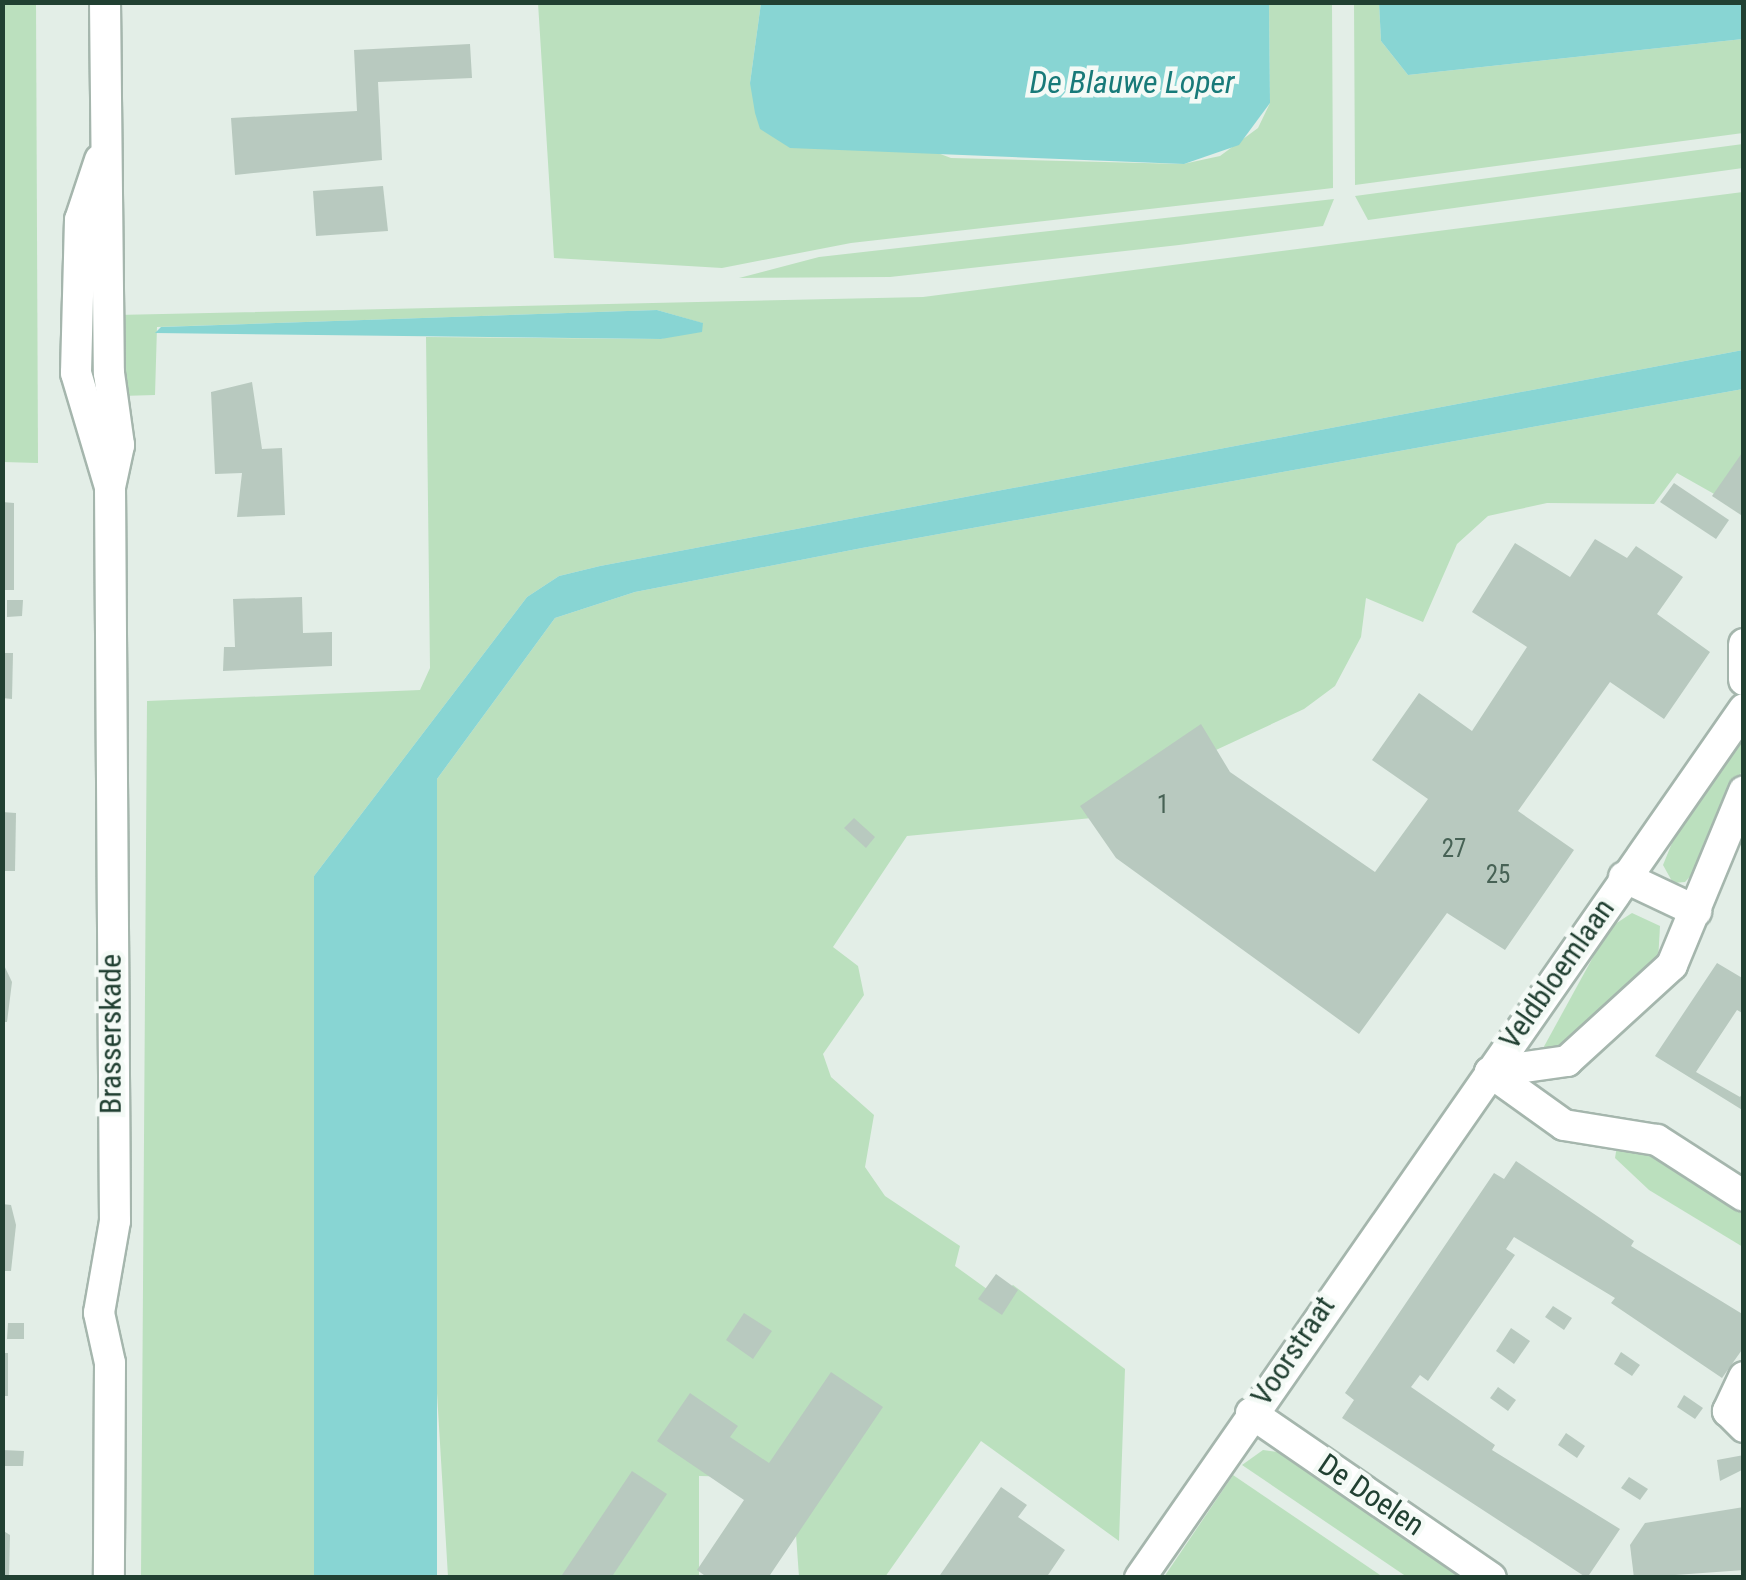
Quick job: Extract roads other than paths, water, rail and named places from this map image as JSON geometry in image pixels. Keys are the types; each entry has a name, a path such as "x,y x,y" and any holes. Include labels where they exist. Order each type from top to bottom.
{"street":[{"name":"Brasserskade","path":"105,2 103,154 119,445 110,488 115,1221 99,1313 110,1363 109,1578"},
{"path":"1744,644 1744,680"},
{"name":"Veldbloemlaan","path":"1447,1125 1490,1072 1744,710"},
{"name":"Veldbloemlaan","path":"1490,1072 1567,1060 1672,965 1744,791"},
{"name":"Veldbloemlaan","path":"1624,877 1696,911"},
{"path":"1490,1072 1564,1124 1657,1140 1744,1196"},
{"name":"Voorstraat","path":"1140,1578 1447,1125"},
{"path":"1744,1377 1728,1411 1744,1427"},
{"name":"De Doelen","path":"1251,1413 1492,1578"}],"water":[{"name":"De Blauwe Loper","path":"761,3 1269,3 1270,103 1239,145 1184,164 790,148 760,129 755,113 750,83"},
{"path":"1379,3 1743,3 1743,39 1408,75 1381,41"},
{"path":"657,310 703,323 702,332 661,339 155,333 161,327"},
{"path":"1743,350 1743,389 862,548 635,592 555,618 437,779 437,1577 314,1577 314,876 527,597 559,576 600,566"}]}
